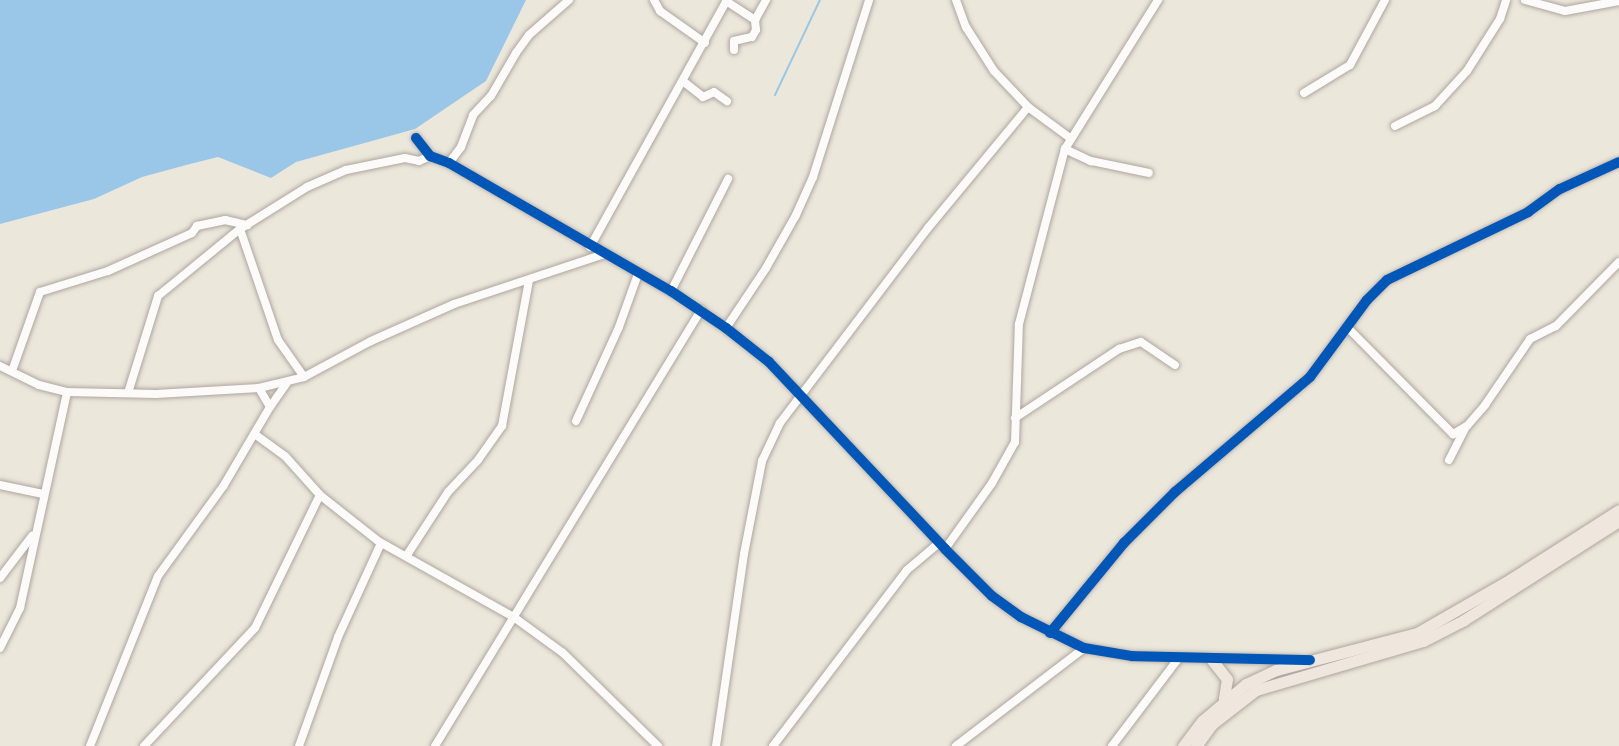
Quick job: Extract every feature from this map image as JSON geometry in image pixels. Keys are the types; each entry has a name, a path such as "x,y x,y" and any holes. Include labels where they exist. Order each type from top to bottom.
{"main road":[{"path":"1183,746 1224,699 1276,670 1417,633 1511,579 1619,510"},
{"path":"1196,746 1211,725 1256,690 1423,641 1464,620 1619,521"},
{"path":"1212,660 1227,679 1224,699"}],"street":[{"path":"449,163 461,147 473,115 497,88 529,35 569,0"},
{"path":"654,0 660,11 705,43"},
{"path":"590,247 727,0 755,20"},
{"path":"734,50 734,41 752,37 756,30 755,20 766,0"},
{"path":"726,328 766,268 808,190 869,0"},
{"path":"956,0 979,50 1028,107 1070,138"},
{"path":"773,746 907,570 942,546 992,483 1015,442 1019,324 1065,149 1158,0"},
{"path":"1304,93 1350,65 1385,0"},
{"path":"1395,126 1435,106 1467,71 1500,19 1506,0"},
{"path":"1525,0 1565,11 1619,1"},
{"path":"684,82 703,97 714,92 727,101"},
{"path":"716,746 744,554 762,461 780,423 928,228 1028,107"},
{"path":"416,138 430,156 449,163 671,291 726,328 802,395 992,596 1050,633 1084,648 1178,659 1310,660"},
{"path":"1065,149 1091,161 1149,173"},
{"path":"128,393 158,296 244,227 307,187 346,170 405,158 419,161 430,156"},
{"path":"1050,633 1124,543 1175,492 1310,377 1387,280 1528,212 1560,189 1619,162"},
{"path":"671,291 728,179"},
{"path":"12,371 40,292 108,271 192,233 197,226 225,220 244,227"},
{"path":"244,227 278,340 304,377"},
{"path":"0,366 39,385 67,392 259,388 287,383 454,304 604,254"},
{"path":"1449,460 1467,426 1530,339 1556,326 1619,262"},
{"path":"576,421 619,327 638,274"},
{"path":"407,555 448,492 478,460 502,426 529,281"},
{"path":"435,746 701,310"},
{"path":"1347,327 1453,434 1467,426"},
{"path":"1015,418 1119,349 1141,342 1175,365"},
{"path":"90,746 158,576 224,485 287,383"},
{"path":"259,388 270,407"},
{"path":"0,648 20,608 67,392"},
{"path":"256,435 285,456 320,495 381,543 515,618 563,653 658,746"},
{"path":"0,485 43,494"},
{"path":"144,746 255,628 320,495"},
{"path":"0,578 35,532"},
{"path":"299,746 338,637 381,543"},
{"path":"956,746 1084,648"},
{"path":"1112,746 1178,659"}],"water":[{"path":"0,0 526,0 486,81 415,129 296,162 271,178 218,157 142,177 94,199 0,224"}],"waterway":[{"path":"775,95 820,0"}],"cycle path":[{"path":"416,138 430,156 449,163 671,291 769,362 945,549 992,596 1021,617 1084,648 1132,656 1310,660"},
{"path":"1050,633 1124,543 1175,492 1310,377 1367,300 1387,280 1528,212 1560,189 1619,162"}]}
